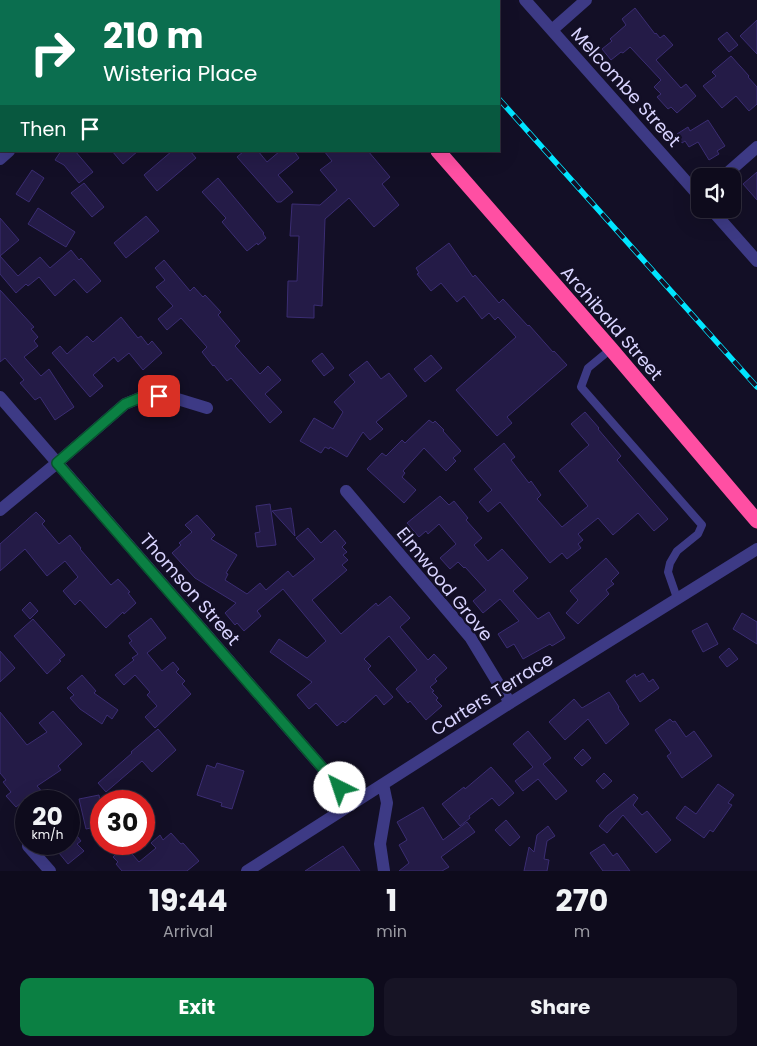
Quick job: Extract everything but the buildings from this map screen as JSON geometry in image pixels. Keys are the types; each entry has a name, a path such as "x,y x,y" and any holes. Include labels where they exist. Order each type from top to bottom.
{"highway":[{"name":"Archibald Street","path":"439,152 611,349 757,521"}],"street":[{"name":"Melcombe Street","path":"525,0 691,187"},
{"path":"552,30 586,0"},
{"path":"733,168 757,147"},
{"path":"719,218 757,261"},
{"path":"0,510 125,404 147,395 172,397 206,408"},
{"name":"Thomson Street","path":"0,397 353,803"},
{"name":"Elmwood Grove","path":"346,492 470,638 510,703"},
{"name":"Carters Terrace","path":"247,871 757,548"},
{"path":"383,784 387,802 380,844 384,871"},
{"path":"36,855 50,871"}],"lane":[{"path":"611,349 588,368 581,387 702,525 698,534 677,551 670,563 668,572 677,598"}],"railway":[{"path":"500,100 757,387"}],"route":[{"path":"159,396 147,395 125,404 57,463 340,788"}]}
